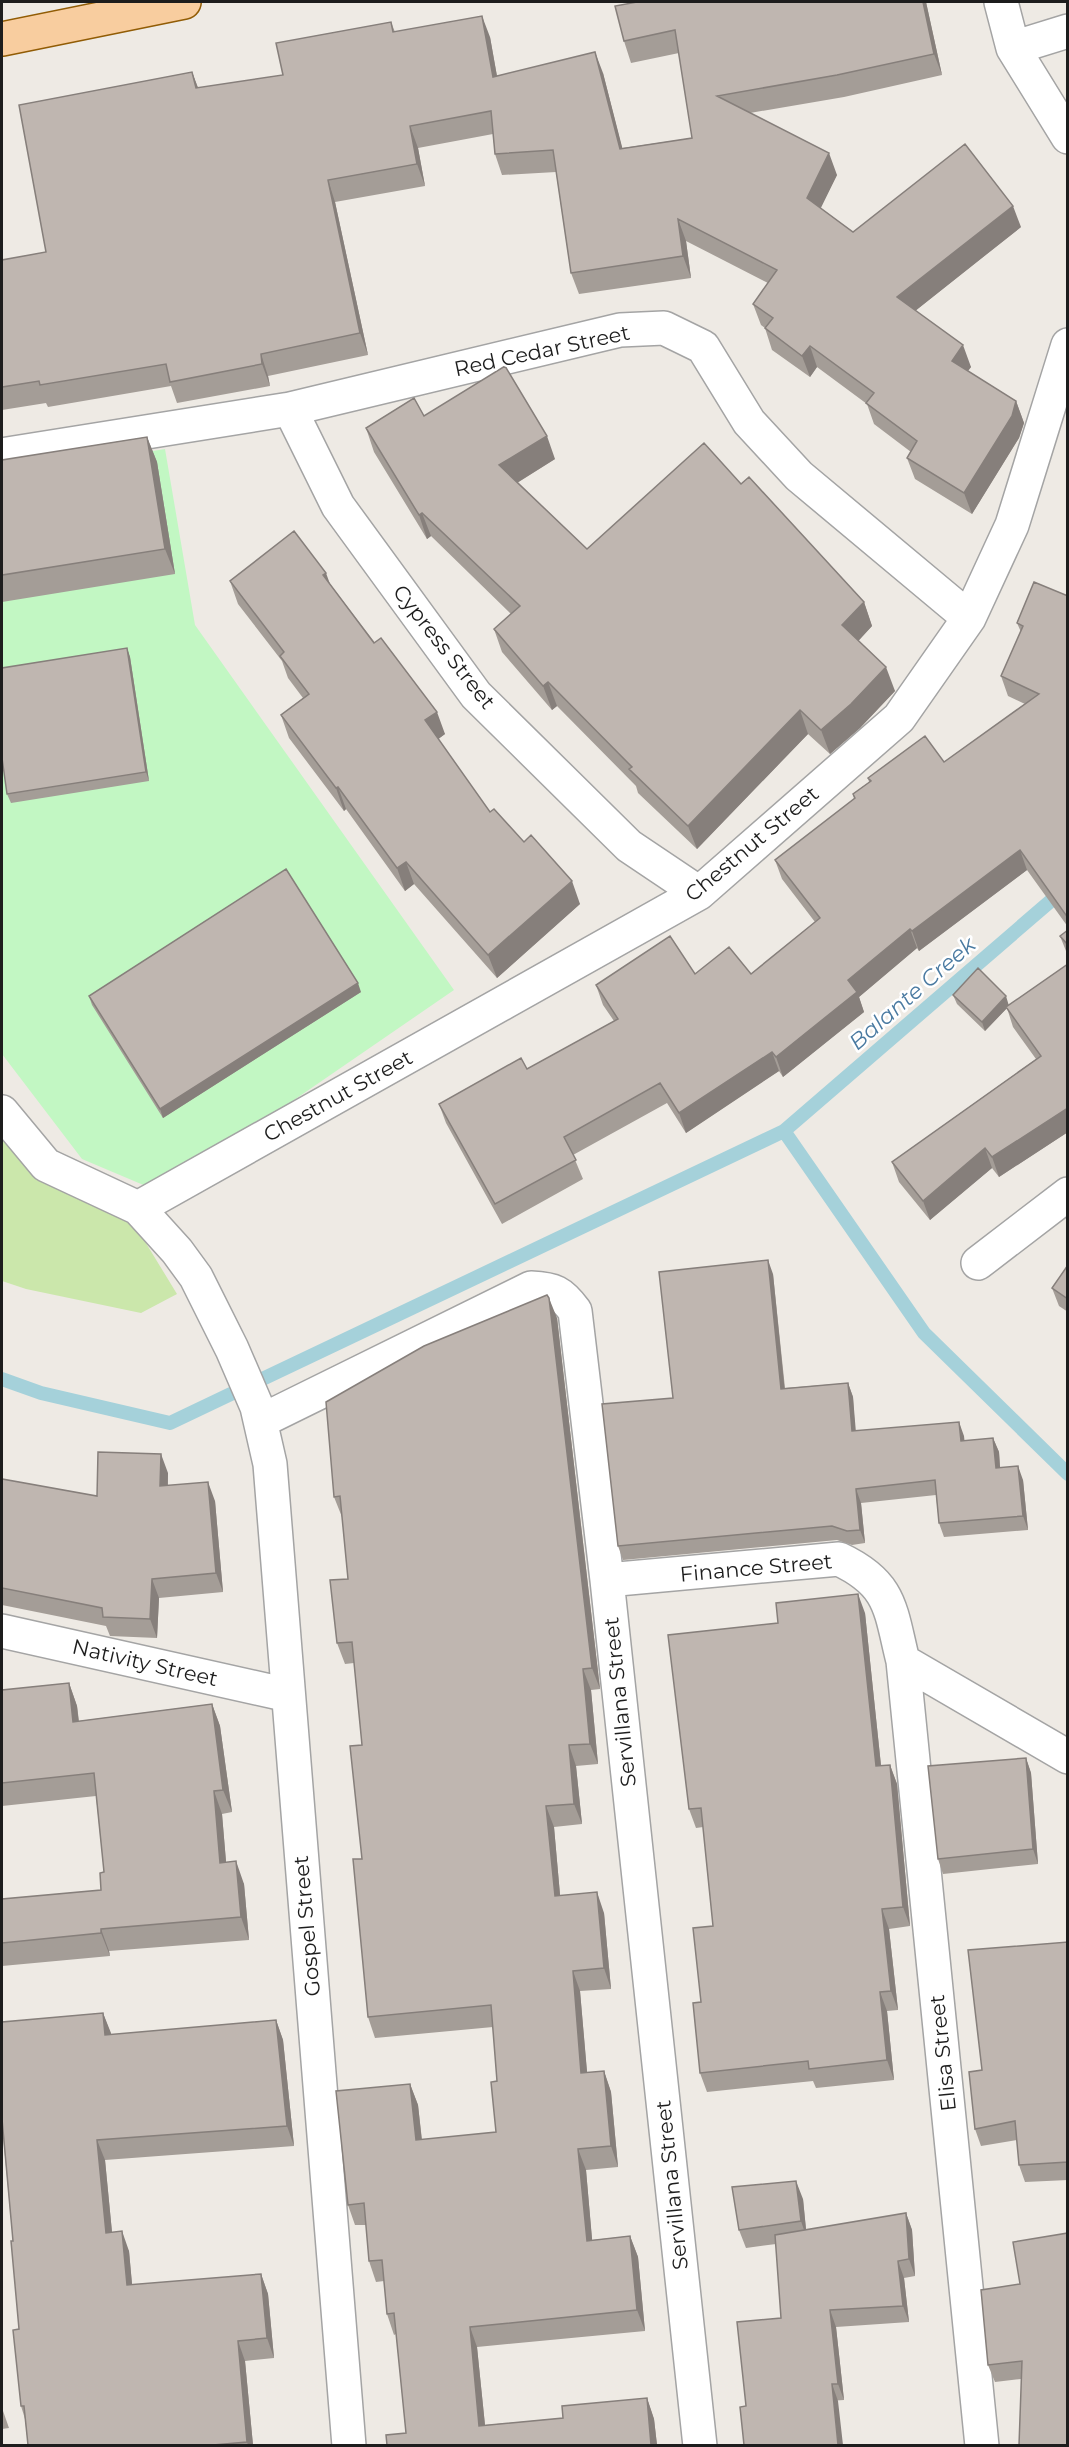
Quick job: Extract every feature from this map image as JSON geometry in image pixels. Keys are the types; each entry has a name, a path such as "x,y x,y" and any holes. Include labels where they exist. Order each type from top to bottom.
{"main road":[{"path":"2,39 184,2"}],"street":[{"path":"1000,2 1013,48 1068,137"},
{"path":"1013,48 1068,31"},
{"name":"Red Cedar Street","path":"2,455 290,409 620,330 664,328 703,347 748,422 799,476 969,618"},
{"name":"Chestnut Street","path":"138,1208 699,893 899,718 969,618 1012,525 1068,345"},
{"name":"Cypress Street","path":"290,409 338,506 476,695 629,846 699,893"},
{"path":"2,1112 46,1164 138,1208 177,1251 196,1277 232,1349 259,1414"},
{"path":"978,1263 1068,1194"},
{"name":"Servillana Street","path":"259,1414 531,1288 549,1289 565,1297 575,1311 607,1580 700,2445"},
{"name":"Gospel Street","path":"259,1414 270,1464 349,2445"},
{"name":"Finance Street","path":"607,1580 839,1559 860,1569 877,1583 890,1608 903,1661"},
{"name":"Nativity Street","path":"2,1631 288,1695"},
{"path":"903,1661 1068,1757"},
{"name":"Elisa Street","path":"903,1661 982,2445"}],"green space":[{"path":"165,449 195,625 454,990 160,1192 82,1159 2,1054 2,476"},
{"path":"2,1136 25,1166 130,1217 177,1294 141,1313 26,1289 2,1281"}],"building":[{"path":"637,2 923,2 934,54 837,75 717,96 829,153 807,198 853,232 965,144 1013,206 897,297 963,345 952,361 1016,401 1012,416 964,493 907,458 917,441 866,403 874,393 810,346 802,356 765,328 773,318 753,304 777,270 678,219 683,256 571,273 553,150 495,154 491,111 410,126 417,164 328,180 360,333 261,354 262,364 170,382 166,364 40,385 39,381 2,387 2,260 46,252 19,105 192,72 196,88 283,75 276,43 391,22 393,32 482,16 493,77 595,52 620,149 692,138 675,30 624,41 615,6"},
{"path":"505,366 547,436 499,465 587,549 704,443 741,484 749,477 864,602 842,625 886,667 851,704 821,730 800,710 688,826 629,769 632,767 548,682 543,686 494,629 520,606 422,513 419,515 366,428 414,398 424,416"},
{"path":"147,437 165,549 2,575 2,460"},
{"path":"294,531 326,573 323,575 374,643 381,638 437,712 425,720 490,812 494,809 524,842 531,835 572,881 488,955 406,862 397,868 338,787 336,788 281,715 309,694 280,656 284,652 230,581"},
{"path":"1034,582 1068,596 1068,918 1020,850 912,931 910,929 848,980 857,992 776,1057 772,1052 679,1113 660,1083 564,1137 576,1160 495,1204 439,1104 521,1058 527,1069 618,1019 596,985 670,936 695,974 729,947 751,974 820,918 775,860 855,798 853,794 871,781 868,778 925,736 944,762 1039,694 1001,676 1023,626 1017,623"},
{"path":"127,648 146,772 7,794 2,758 2,668"},
{"path":"286,869 358,983 160,1109 89,996"},
{"path":"1068,930 1068,945 1060,936"},
{"path":"1068,964 1068,1108 992,1157 985,1148 923,1201 892,1162 1041,1056 1006,1007"},
{"path":"978,968 1006,996 982,1022 953,995"},
{"path":"768,1260 781,1389 848,1383 852,1431 959,1422 961,1441 993,1438 996,1468 1018,1466 1023,1516 939,1523 935,1480 856,1489 860,1530 847,1531 832,1526 618,1546 602,1404 673,1398 659,1272"},
{"path":"1068,1265 1068,1299 1052,1288"},
{"path":"547,1295 592,1668 583,1669 590,1744 569,1745 574,1804 546,1806 555,1896 597,1892 604,1968 573,1971 581,2073 604,2071 611,2146 578,2149 587,2241 630,2236 637,2310 470,2327 479,2426 563,2418 562,2406 647,2398 651,2445 387,2445 386,2435 406,2433 394,2313 387,2314 382,2260 369,2261 364,2203 348,2205 336,2091 410,2084 416,2140 496,2132 491,2082 497,2081 491,2005 368,2017 353,1859 362,1859 350,1746 362,1745 352,1642 337,1643 330,1580 348,1579 340,1496 334,1497 326,1402 424,1346"},
{"path":"98,1452 161,1454 160,1486 208,1482 216,1573 152,1579 150,1619 103,1617 102,1608 2,1588 2,1479 97,1496"},
{"path":"858,1594 876,1766 890,1765 903,1907 882,1909 891,1991 880,1992 887,2060 809,2069 808,2061 700,2073 693,2003 701,2002 693,1928 713,1926 701,1808 689,1809 668,1635 778,1623 776,1603"},
{"path":"69,1683 73,1722 212,1704 223,1790 214,1791 220,1863 236,1861 241,1917 101,1929 101,1933 2,1943 2,1899 101,1890 100,1873 104,1872 94,1773 2,1783 2,1690"},
{"path":"1026,1758 1033,1849 938,1859 928,1766"},
{"path":"1068,1942 1068,2162 1019,2165 1015,2121 975,2129 969,2072 982,2070 968,1950"},
{"path":"103,2013 105,2035 276,2020 287,2126 97,2140 106,2233 122,2231 127,2285 261,2274 267,2338 238,2341 247,2442 213,2445 28,2445 24,2406 21,2406 13,2330 19,2329 2,2119 2,2022"},
{"path":"796,2181 801,2221 739,2230 732,2187"},
{"path":"906,2213 909,2259 898,2261 903,2306 830,2310 838,2384 832,2384 838,2445 744,2445 740,2407 746,2406 737,2322 781,2318 775,2235"},
{"path":"1068,2233 1068,2445 1019,2445 1022,2361 988,2365 981,2290 1020,2284 1013,2242"}],"waterway":[{"name":"Balante Creek","path":"2,1379 41,1393 170,1423 784,1131 1068,886"},
{"path":"784,1131 924,1333 1068,1474"}]}
